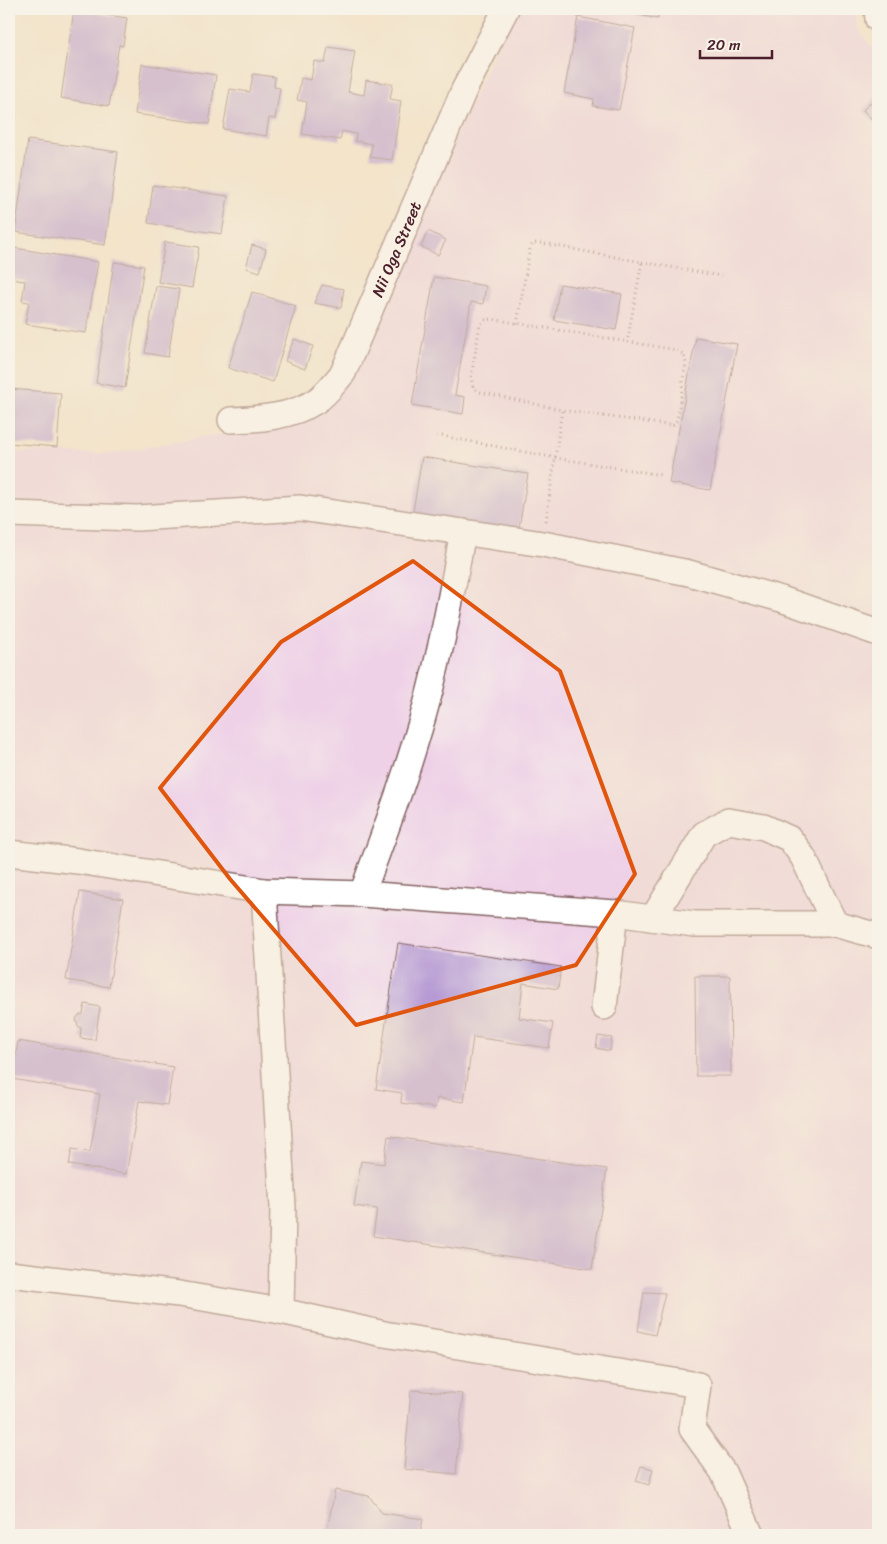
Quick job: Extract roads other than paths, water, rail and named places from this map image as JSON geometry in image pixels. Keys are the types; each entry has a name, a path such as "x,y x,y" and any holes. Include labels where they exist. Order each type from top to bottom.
{"street":[{"name":"Nii Oga Street","path":"230,420 255,420 287,414 318,401 343,373 464,90 506,9"},
{"path":"877,9 878,19"},
{"path":"9,514 137,518 300,508 543,544 689,573 781,599 878,633"},
{"path":"362,894 415,743 436,670 463,532"},
{"path":"653,918 704,834 728,821 764,827 790,839 803,857 835,924"},
{"path":"9,853 264,891 362,894 615,913 694,924 835,924 878,936"},
{"path":"264,891 283,1207 281,1311"},
{"path":"604,1007 615,913"},
{"path":"9,1274 179,1294 281,1311 384,1334 698,1384 692,1430 724,1472 751,1535"}]}
